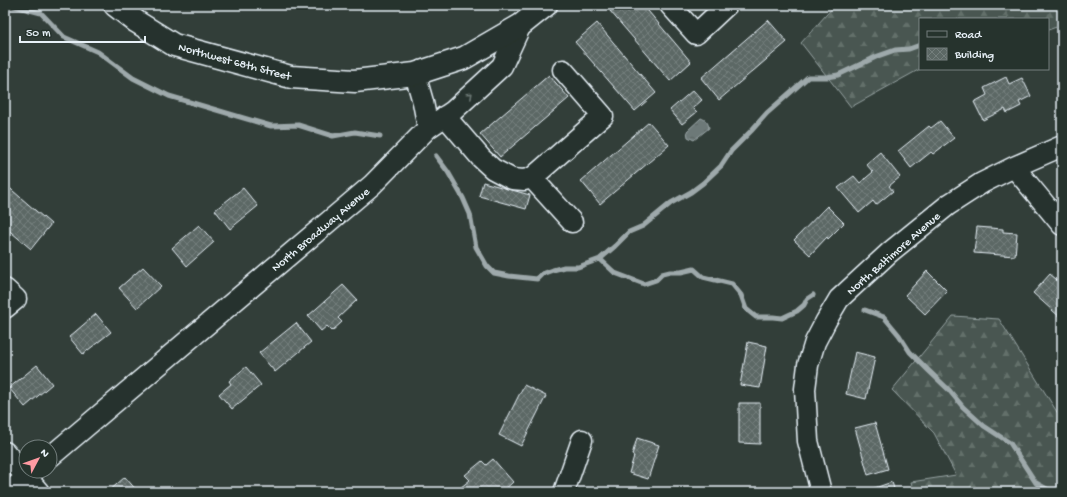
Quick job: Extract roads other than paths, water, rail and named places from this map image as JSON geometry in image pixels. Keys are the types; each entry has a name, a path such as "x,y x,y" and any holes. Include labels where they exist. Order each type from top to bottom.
{"main road":[{"name":"Northwest 68th Street","path":"115,5 137,22 174,45 291,77 354,81 415,74"},
{"path":"415,74 464,58 521,25 546,5"}],"street":[{"path":"670,5 696,34 727,5"},
{"name":"North Broadway Avenue","path":"58,450 372,185 428,128 453,111 502,66 521,25"},
{"path":"445,116 481,158 493,169 512,179 524,180 532,178 603,116 563,70"},
{"path":"415,74 423,102 428,128"},
{"name":"North Baltimore Avenue","path":"821,492 808,441 805,389 808,365 815,342 839,299 890,252 948,205 982,183 1062,146"},
{"path":"1014,167 1062,225"},
{"path":"532,178 572,222"},
{"path":"5,289 16,299 5,308"},
{"path":"564,492 582,440"},
{"path":"5,452 33,480 9,492"}],"water":[{"path":"701,118 708,124 709,128 694,140 688,137 687,131"}],"waterway":[{"path":"5,5 11,5 41,13 64,37 98,52 133,78 169,96 271,126 298,125 333,136 355,132 380,136"},
{"path":"600,259 629,232 643,226 671,203 691,192 703,183 721,166 731,151 767,113 808,77 827,77 838,75 878,56 895,50 909,49 919,45"},
{"path":"436,156 448,172 463,198 470,214 476,247 487,266 494,273 537,279 542,274 553,270 564,267 578,267 600,259 615,273 644,284 656,280 662,274 694,269 703,277 732,284 741,295 746,309 756,317 782,318 797,311 804,305 807,299 813,295"},
{"path":"865,310 884,317 899,335 910,352 949,390 963,407 984,426 1010,443 1036,483 1052,492"}]}
